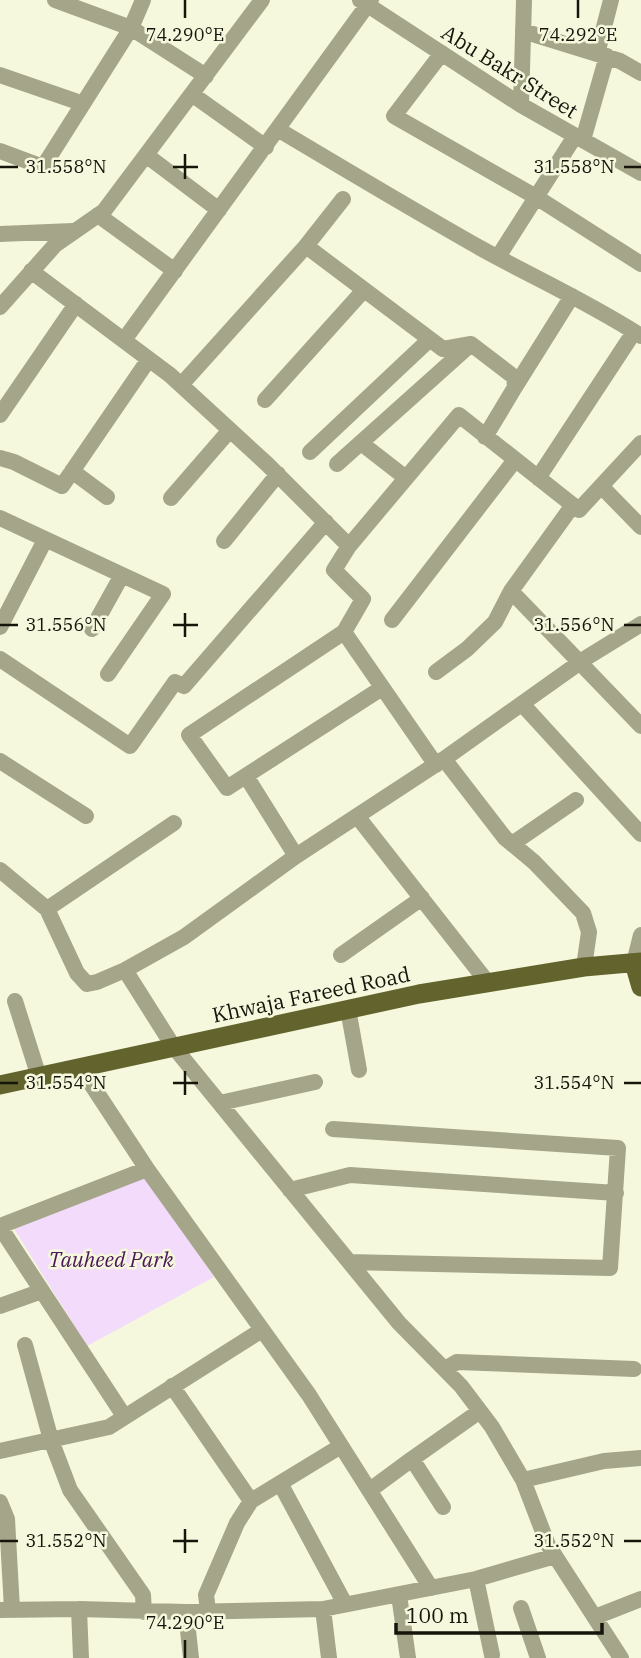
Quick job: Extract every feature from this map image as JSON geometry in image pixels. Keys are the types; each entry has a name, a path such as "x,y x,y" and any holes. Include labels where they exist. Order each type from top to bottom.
{"main road":[{"name":"Khwaja Fareed Road","path":"0,1086 419,994 584,967 637,962"},
{"path":"637,962 641,987"}],"street":[{"path":"55,0 131,28 206,76"},
{"path":"0,151 43,167 81,103 131,28 143,0"},
{"path":"0,307 55,245 98,215 193,94 262,0"},
{"path":"521,105 524,0"},
{"path":"498,257 536,197 579,138 602,55 611,0"},
{"path":"124,340 279,130 366,2"},
{"name":"Abu Bakr Street","path":"366,2 521,105 641,173"},
{"path":"523,31 620,61 641,73"},
{"path":"442,53 394,116 536,197 641,264"},
{"path":"0,75 81,103"},
{"path":"193,94 266,146"},
{"path":"279,130 498,257 608,314 638,334 538,478"},
{"path":"146,155 219,210"},
{"path":"181,385 306,246 343,199"},
{"path":"98,215 174,271"},
{"path":"0,234 76,231"},
{"path":"306,246 443,349 471,344 514,377 515,387"},
{"path":"31,271 181,385 278,474 349,546"},
{"path":"265,400 364,290"},
{"path":"485,437 572,296"},
{"path":"0,415 76,304"},
{"path":"310,452 429,340"},
{"path":"337,464 471,344"},
{"path":"0,458 15,462 62,485 149,359"},
{"path":"382,688 227,788 189,736 344,632 363,599 334,570 349,546 458,415 579,510 641,443"},
{"path":"171,498 230,430"},
{"path":"360,443 406,478"},
{"path":"392,620 515,460"},
{"path":"72,471 107,497"},
{"path":"224,541 278,474"},
{"path":"601,486 641,527"},
{"path":"436,671 467,649 495,622 511,591 573,505"},
{"path":"0,518 163,594 108,674"},
{"path":"0,659 130,746 175,682 184,686 326,522"},
{"path":"0,627 46,540"},
{"path":"92,629 122,575"},
{"path":"511,591 641,726"},
{"path":"0,870 47,909 77,973 87,984 97,982 125,970 184,937 296,856 440,762 581,662 641,624"},
{"path":"344,632 382,688 440,762 505,838 534,862 583,913 589,932 584,967"},
{"path":"523,705 639,828"},
{"path":"0,761 86,816"},
{"path":"246,776 296,856"},
{"path":"512,844 576,800"},
{"path":"357,816 488,983"},
{"path":"47,909 174,823"},
{"path":"341,955 422,898"},
{"path":"637,962 641,935"},
{"path":"125,970 173,1046 399,1323 445,1369 492,1427 523,1480 555,1556 621,1658"},
{"path":"15,1001 39,1077"},
{"path":"348,1009 359,1070"},
{"path":"80,1067 147,1169 309,1395 430,1588"},
{"path":"220,1103 315,1083"},
{"path":"333,1129 618,1149 610,1268 349,1262"},
{"path":"124,1416 0,1227 147,1169"},
{"path":"290,1190 349,1175 616,1193"},
{"path":"0,1306 42,1291"},
{"path":"0,1451 109,1427 262,1330"},
{"path":"25,1345 51,1440 70,1490 143,1595 144,1612"},
{"path":"445,1369 457,1362 634,1369"},
{"path":"172,1386 251,1501"},
{"path":"370,1490 480,1411"},
{"path":"208,1611 206,1595 237,1523 251,1501 341,1446"},
{"path":"523,1480 604,1461 641,1458"},
{"path":"412,1459 443,1507"},
{"path":"281,1483 345,1604"},
{"path":"1,1507 7,1519 6,1609 186,1612 323,1609 476,1579 555,1556"},
{"path":"476,1579 492,1655"},
{"path":"399,1595 408,1658"},
{"path":"595,1617 641,1599"},
{"path":"521,1608 533,1656"},
{"path":"79,1609 80,1658"},
{"path":"323,1609 329,1658"},
{"path":"186,1612 191,1658"}],"green space":[{"name":"Tauheed Park","path":"145,1177 214,1277 87,1346 13,1227"}]}
